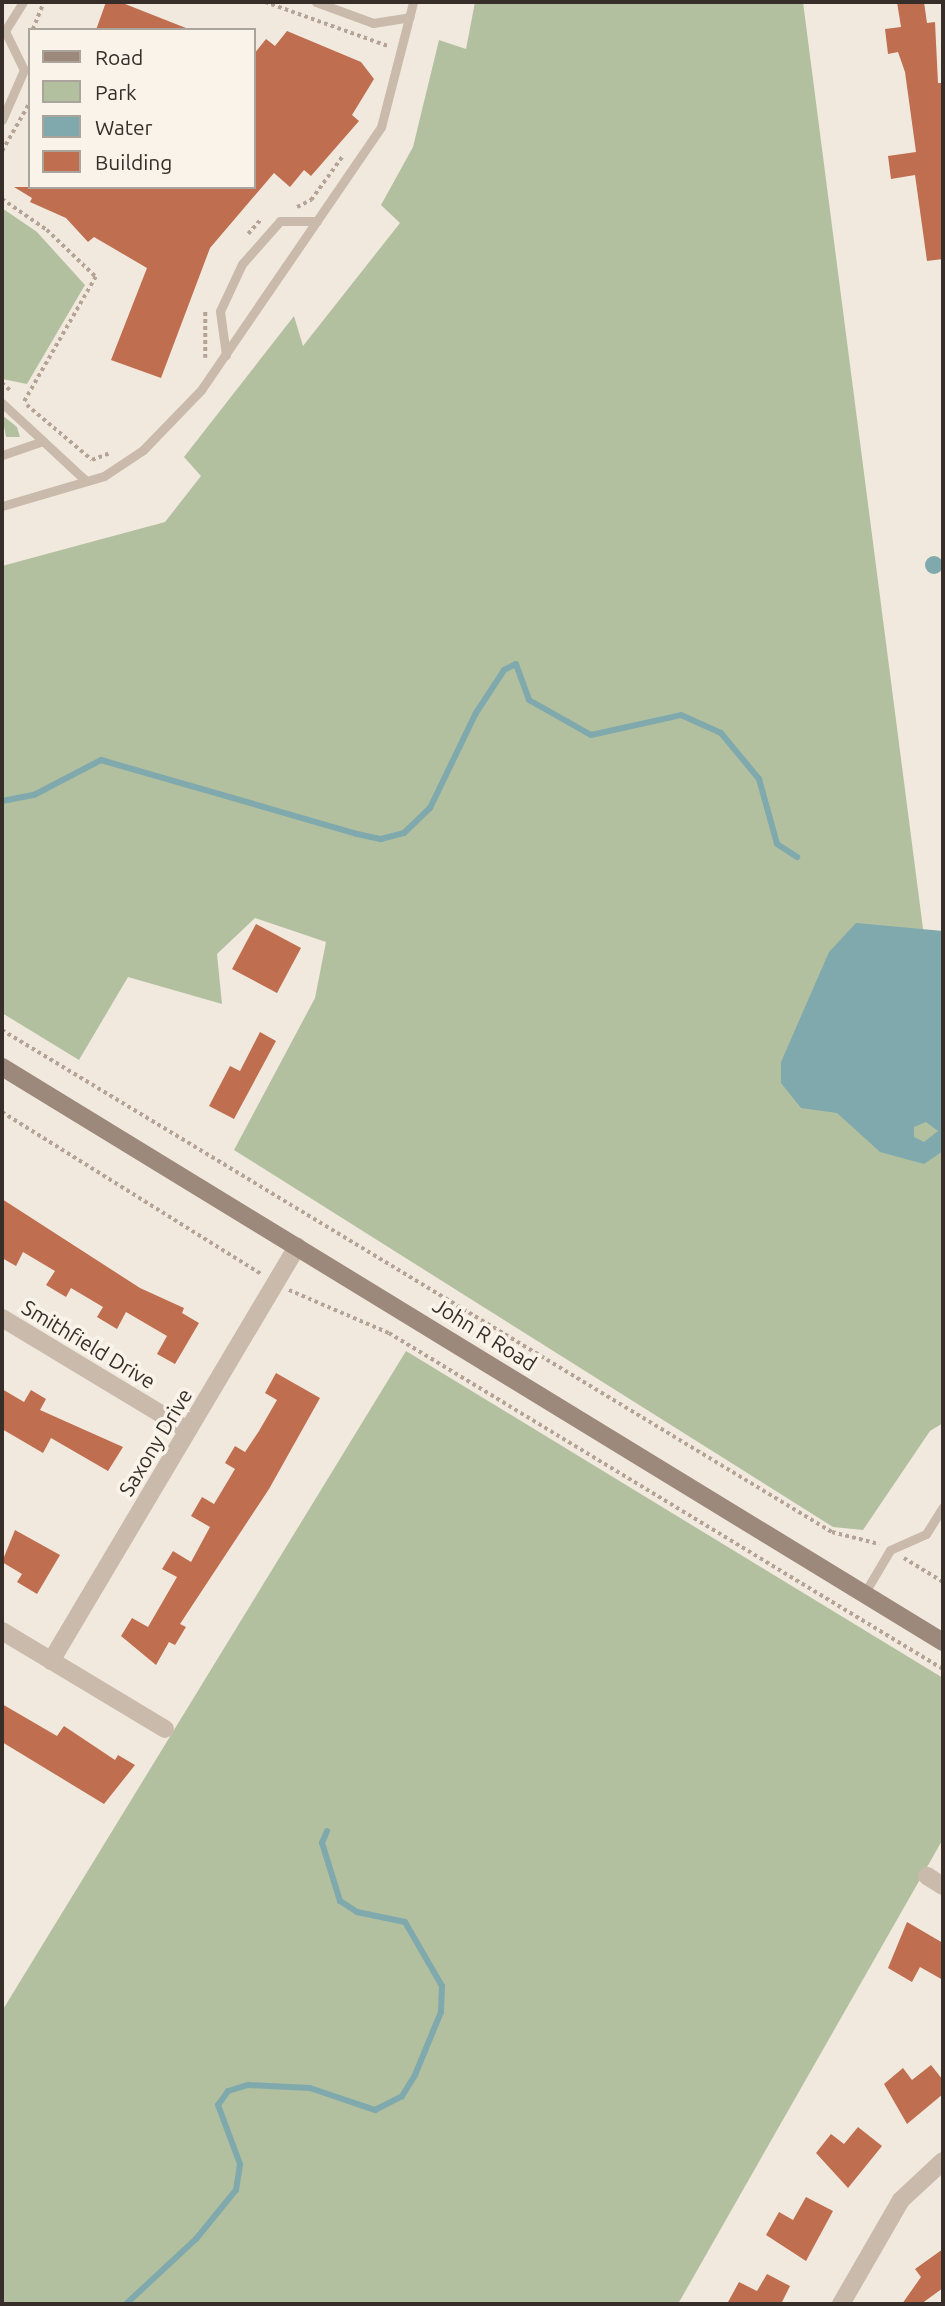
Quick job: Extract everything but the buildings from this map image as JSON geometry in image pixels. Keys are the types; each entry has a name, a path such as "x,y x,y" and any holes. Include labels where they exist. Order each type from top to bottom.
{"main road":[{"name":"John R Road","path":"2,1067 943,1642"}],"street":[{"name":"Saxony Drive","path":"51,1661 297,1246"},
{"name":"Smithfield Drive","path":"2,1318 188,1430"},
{"path":"2,1631 165,1730"},
{"path":"927,1876 943,1886"},
{"path":"841,2304 901,2200 943,2161"}],"lane":[{"path":"2,120 24,70 3,33 23,2"},
{"path":"316,2 373,23 410,17"},
{"path":"344,12 347,2"},
{"path":"2,506 86,481 143,450 226,355 381,127 413,2"},
{"path":"226,355 220,311 242,264 280,221 317,221"},
{"path":"2,403 86,481"},
{"path":"2,455 43,441"},
{"path":"864,1594 890,1550 926,1534 943,1507"}],"path":[{"path":"33,28 44,2"},
{"path":"2,151 28,106"},
{"path":"2,199 47,230 96,277 24,402"},
{"path":"2,383 92,460"},
{"path":"2,1030 832,1532 877,1543"},
{"path":"2,1112 261,1274"},
{"path":"293,1292 389,1333 943,1669"},
{"path":"902,1557 943,1582"}],"green space":[{"path":"475,2 803,2 943,1083 943,1423 930,1431 863,1530 833,1527 234,1150 315,998 326,942 255,918 217,954 222,1004 128,977 79,1060 2,1013 2,566 165,522 201,476 184,457 294,316 303,346 400,223 381,205 413,147 439,40 466,49"},
{"path":"2,208 37,232 85,285 27,384 2,379"},
{"path":"2,415 17,427 20,437 6,437"},
{"path":"406,1351 943,1678 943,1839 678,2304 2,2304 2,2011"}],"water":[{"path":"930,556 938,556 943,565 941,572 930,574 925,569 925,561"},
{"path":"856,923 943,931 943,1151 924,1164 880,1152 837,1113 801,1108 781,1083 781,1062 829,952","holes":["926,1122 938,1131 924,1142 914,1137 914,1127"]}],"waterway":[{"path":"2,801 34,795 101,760 357,834 381,839 404,833 430,808 476,713 504,670 516,664 529,700 591,735 681,715 721,733 759,779 777,844 797,857"},
{"path":"126,2304 196,2239 236,2190 240,2164 218,2105 228,2091 248,2085 310,2088 375,2110 402,2096 415,2075 441,2012 442,1986 405,1922 357,1912 340,1901 322,1843 327,1831"}]}
